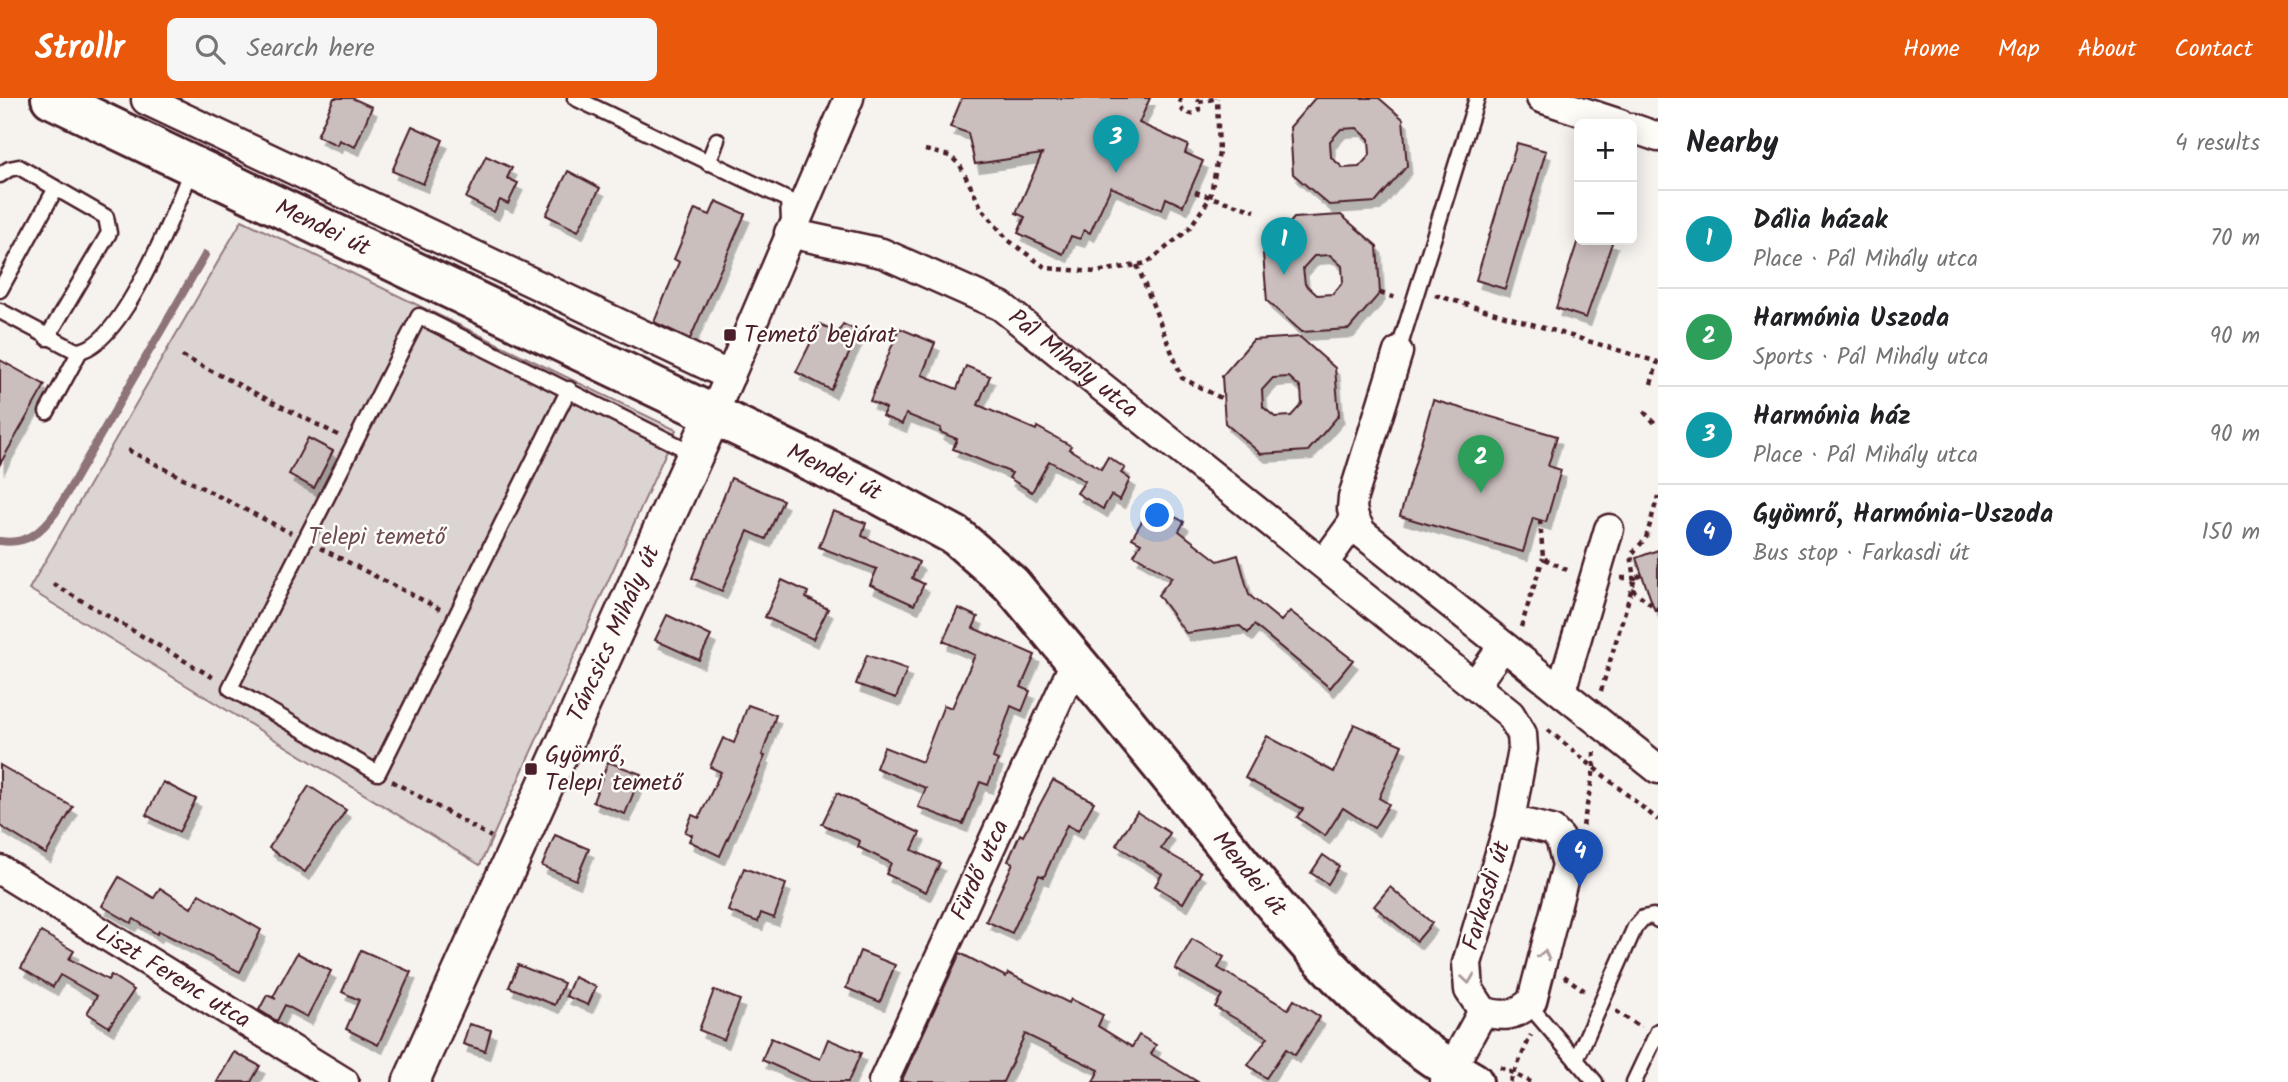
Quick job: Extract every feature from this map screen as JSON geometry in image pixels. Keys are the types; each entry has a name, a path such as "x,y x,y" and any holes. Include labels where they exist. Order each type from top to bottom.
{"main road":[{"name":"Mendei út","path":"51,98 139,113 192,166 867,488 956,536 1011,583 1287,921 1360,998 1455,1078"}],"street":[{"path":"713,415 849,98"},
{"path":"1541,98 1605,119"},
{"name":"Mendei út","path":"139,113 730,376"},
{"path":"1637,130 1658,137"},
{"name":"Pál Mihály utca","path":"789,233 882,253 1001,306 1475,685 1518,723 1523,749"},
{"path":"1398,352 1353,497 1352,509 1360,531 1658,769"},
{"name":"Táncsics Mihály út","path":"411,1082 713,415"},
{"path":"1324,562 1355,520"},
{"path":"1561,691 1609,529"},
{"path":"1475,685 1507,649"},
{"name":"Fürdő utca","path":"883,1082 1076,660"},
{"name":"Farkasdi út","path":"1483,1011 1469,990 1466,963 1510,820 1523,749"},
{"name":"Farkasdi út","path":"1510,820 1552,830 1560,838 1567,865 1532,1001 1528,1004"},
{"name":"Liszt Ferenc utca","path":"0,870 344,1082"},
{"path":"1455,1078 1483,1011 1507,1016 1528,1004"}],"lane":[{"path":"575,98 788,200 789,233"},
{"path":"1398,352 1476,98"},
{"path":"708,163 717,140"},
{"path":"0,311 47,338 80,351 90,348 112,327 166,233 192,166"},
{"path":"0,175 19,167 106,217 109,233 47,338"},
{"path":"0,290 57,188"},
{"path":"569,389 378,773 230,688 419,316 569,389 695,454"},
{"path":"47,412 80,351"},
{"path":"1576,1060 1635,927 1643,918 1653,916 1658,920"},
{"path":"1528,1004 1595,1082"},
{"path":"1634,1082 1658,1031"}],"path":[{"path":"925,150 950,156 960,165 982,209 1008,240 1046,268 1095,272 1147,263 1188,230 1210,198 1219,153 1218,98 1198,100 1199,110 1191,114 1183,111 1179,103 1181,98"},
{"path":"1195,192 1255,211"},
{"path":"1137,265 1182,379 1223,399"},
{"path":"1418,289 1658,361 1651,384"},
{"path":"182,356 354,444"},
{"path":"1644,412 1658,426"},
{"path":"1594,717 1635,578 1631,555 1646,538 1658,496"},
{"path":"1507,649 1543,558"},
{"path":"1635,578 1642,575"},
{"path":"53,584 230,688"},
{"path":"1632,589 1658,610"},
{"path":"1594,769 1658,820"},
{"path":"378,773 492,838"},
{"path":"1510,1082 1532,1032"}],"green space":[{"name":"Telepi temető","path":"242,220 676,430 480,865 29,589"}],"building":[{"path":"334,98 352,98 372,107 355,147 339,140 337,145 317,136"},
{"path":"962,98 1150,98 1139,123 1188,145 1185,153 1203,161 1183,206 1166,198 1162,210 1111,187 1090,233 1084,230 1080,239 1071,236 1063,254 1018,233 1025,217 1016,213 1042,154 975,164 968,133 950,127"},
{"path":"1315,98 1379,98 1403,119 1407,166 1376,202 1329,205 1293,174 1290,127","holes":["1357,128 1369,139 1370,155 1359,167 1343,168 1331,157 1330,141 1341,129"]},
{"path":"412,126 443,140 423,184 392,171"},
{"path":"1517,143 1546,151 1505,289 1476,280"},
{"path":"486,156 512,168 507,178 518,183 508,204 500,200 494,212 466,198"},
{"path":"568,171 600,188 578,231 546,215"},
{"path":"716,201 745,214 690,339 654,322 679,262 674,259 695,209 710,215"},
{"path":"1341,215 1377,246 1380,293 1349,329 1302,332 1267,301 1263,254 1294,218","holes":["1330,255 1342,266 1343,282 1333,294 1317,295 1305,284 1303,268 1314,256"]},
{"path":"1576,245 1611,245 1586,318 1556,308"},
{"path":"820,324 838,333 843,324 860,332 831,390 796,372"},
{"path":"899,328 935,343 922,375 957,389 966,366 990,376 978,405 1036,430 1037,427 1071,446 1069,449 1101,469 1108,457 1125,468 1121,473 1130,479 1120,500 1111,495 1103,509 1077,493 1085,481 1049,461 1032,492 1009,478 1012,473 953,449 957,439 940,432 941,428 906,414 902,424 882,416 886,408 870,401"},
{"path":"1300,337 1335,368 1339,415 1308,451 1261,454 1225,423 1222,376 1253,340","holes":["1289,377 1301,388 1302,404 1291,416 1275,417 1263,407 1262,390 1273,378"]},
{"path":"0,360 45,385 0,464"},
{"path":"1433,400 1557,436 1548,466 1561,470 1546,522 1533,518 1523,552 1400,516"},
{"path":"308,438 333,451 314,488 289,474"},
{"path":"731,478 783,500 766,539 748,531 722,591 692,578"},
{"path":"1152,504 1184,522 1179,531 1218,561 1238,555 1249,595 1281,621 1290,611 1353,660 1330,688 1254,625 1248,633 1240,626 1186,633 1158,595 1172,577 1134,555 1141,543 1132,538"},
{"path":"833,511 866,523 862,536 919,562 912,578 924,584 914,605 870,585 877,569 819,547"},
{"path":"1658,550 1658,611 1655,611 1636,558"},
{"path":"782,580 808,592 806,598 828,609 813,639 765,617"},
{"path":"958,608 978,617 973,628 1035,655 1021,687 1030,691 1022,711 1011,706 993,758 998,760 988,785 980,782 963,824 918,807 926,788 876,768 884,747 922,762 944,705 952,708 975,655 943,641"},
{"path":"667,615 711,636 699,660 655,640"},
{"path":"867,655 907,669 896,698 856,684"},
{"path":"748,705 776,715 762,755 765,756 720,856 689,841 692,835 685,832 692,815 699,818 721,772 710,767 723,738 734,743"},
{"path":"1354,724 1402,745 1379,798 1389,804 1374,828 1343,808 1325,836 1297,817 1303,809 1245,778 1267,736 1334,772"},
{"path":"608,762 641,774 625,814 593,802"},
{"path":"0,765 73,807 46,854 0,826"},
{"path":"1053,780 1094,802 1078,831 1067,825 1044,877 1039,875 1012,933 986,921 1013,863 1008,861 1020,834 1023,836"},
{"path":"163,782 196,799 179,832 146,815"},
{"path":"309,786 346,810 305,872 269,848"},
{"path":"837,793 920,833 912,850 940,863 926,892 886,874 891,863 858,847 860,841 822,824"},
{"path":"1137,812 1170,833 1161,849 1201,872 1183,903 1155,886 1162,874 1116,845"},
{"path":"555,835 589,849 576,880 542,866"},
{"path":"1323,855 1339,866 1328,884 1311,873"},
{"path":"744,868 786,884 774,918 761,913 758,922 728,911"},
{"path":"119,877 154,898 160,888 191,908 199,894 261,930 240,972 159,931 157,934 134,919 131,923 102,906"},
{"path":"1390,887 1432,923 1417,941 1374,906"},
{"path":"41,932 74,951 69,959 108,980 111,975 134,990 109,1027 87,1013 97,996 60,975 53,987 21,968"},
{"path":"1192,939 1224,957 1218,968 1288,1009 1294,1000 1320,1017 1295,1055 1286,1049 1266,1078 1248,1065 1268,1037 1215,1007 1222,995 1175,969"},
{"path":"361,950 411,972 378,1045 346,1029 359,1000 342,992"},
{"path":"860,951 895,965 880,1002 846,988"},
{"path":"297,953 331,971 307,1017 285,1005 277,1021 259,1010 267,995 276,999 273,997"},
{"path":"960,953 1006,977 1008,973 1069,1003 1071,999 1103,1015 1098,1026 1132,1047 1139,1035 1156,1045 1151,1054 1198,1082 1093,1082 1099,1070 1025,1034 1003,1082 901,1082"},
{"path":"518,965 564,983 555,1005 509,987"},
{"path":"574,977 596,987 588,1005 566,996"},
{"path":"714,990 740,1000 724,1040 699,1030"},
{"path":"469,1024 491,1030 485,1051 463,1044"},
{"path":"771,1038 820,1059 828,1039 861,1053 848,1082 811,1082 762,1060"},
{"path":"234,1052 260,1066 251,1082 217,1082"}],"waterway":[{"path":"0,541 18,541 32,536 45,526 56,512 205,255"}],"place":[{"name":"Harmónia ház","path":"1116,173"},
{"name":"Dália házak","path":"1284,275"},
{"name":"Temető bejárat","path":"730,335"},
{"name":"Harmónia Uszoda","path":"1481,493"},
{"name":"Gyömrő, Telepi temető","path":"531,769"},
{"name":"Gyömrő, Harmónia-Uszoda","path":"1580,887"}]}
